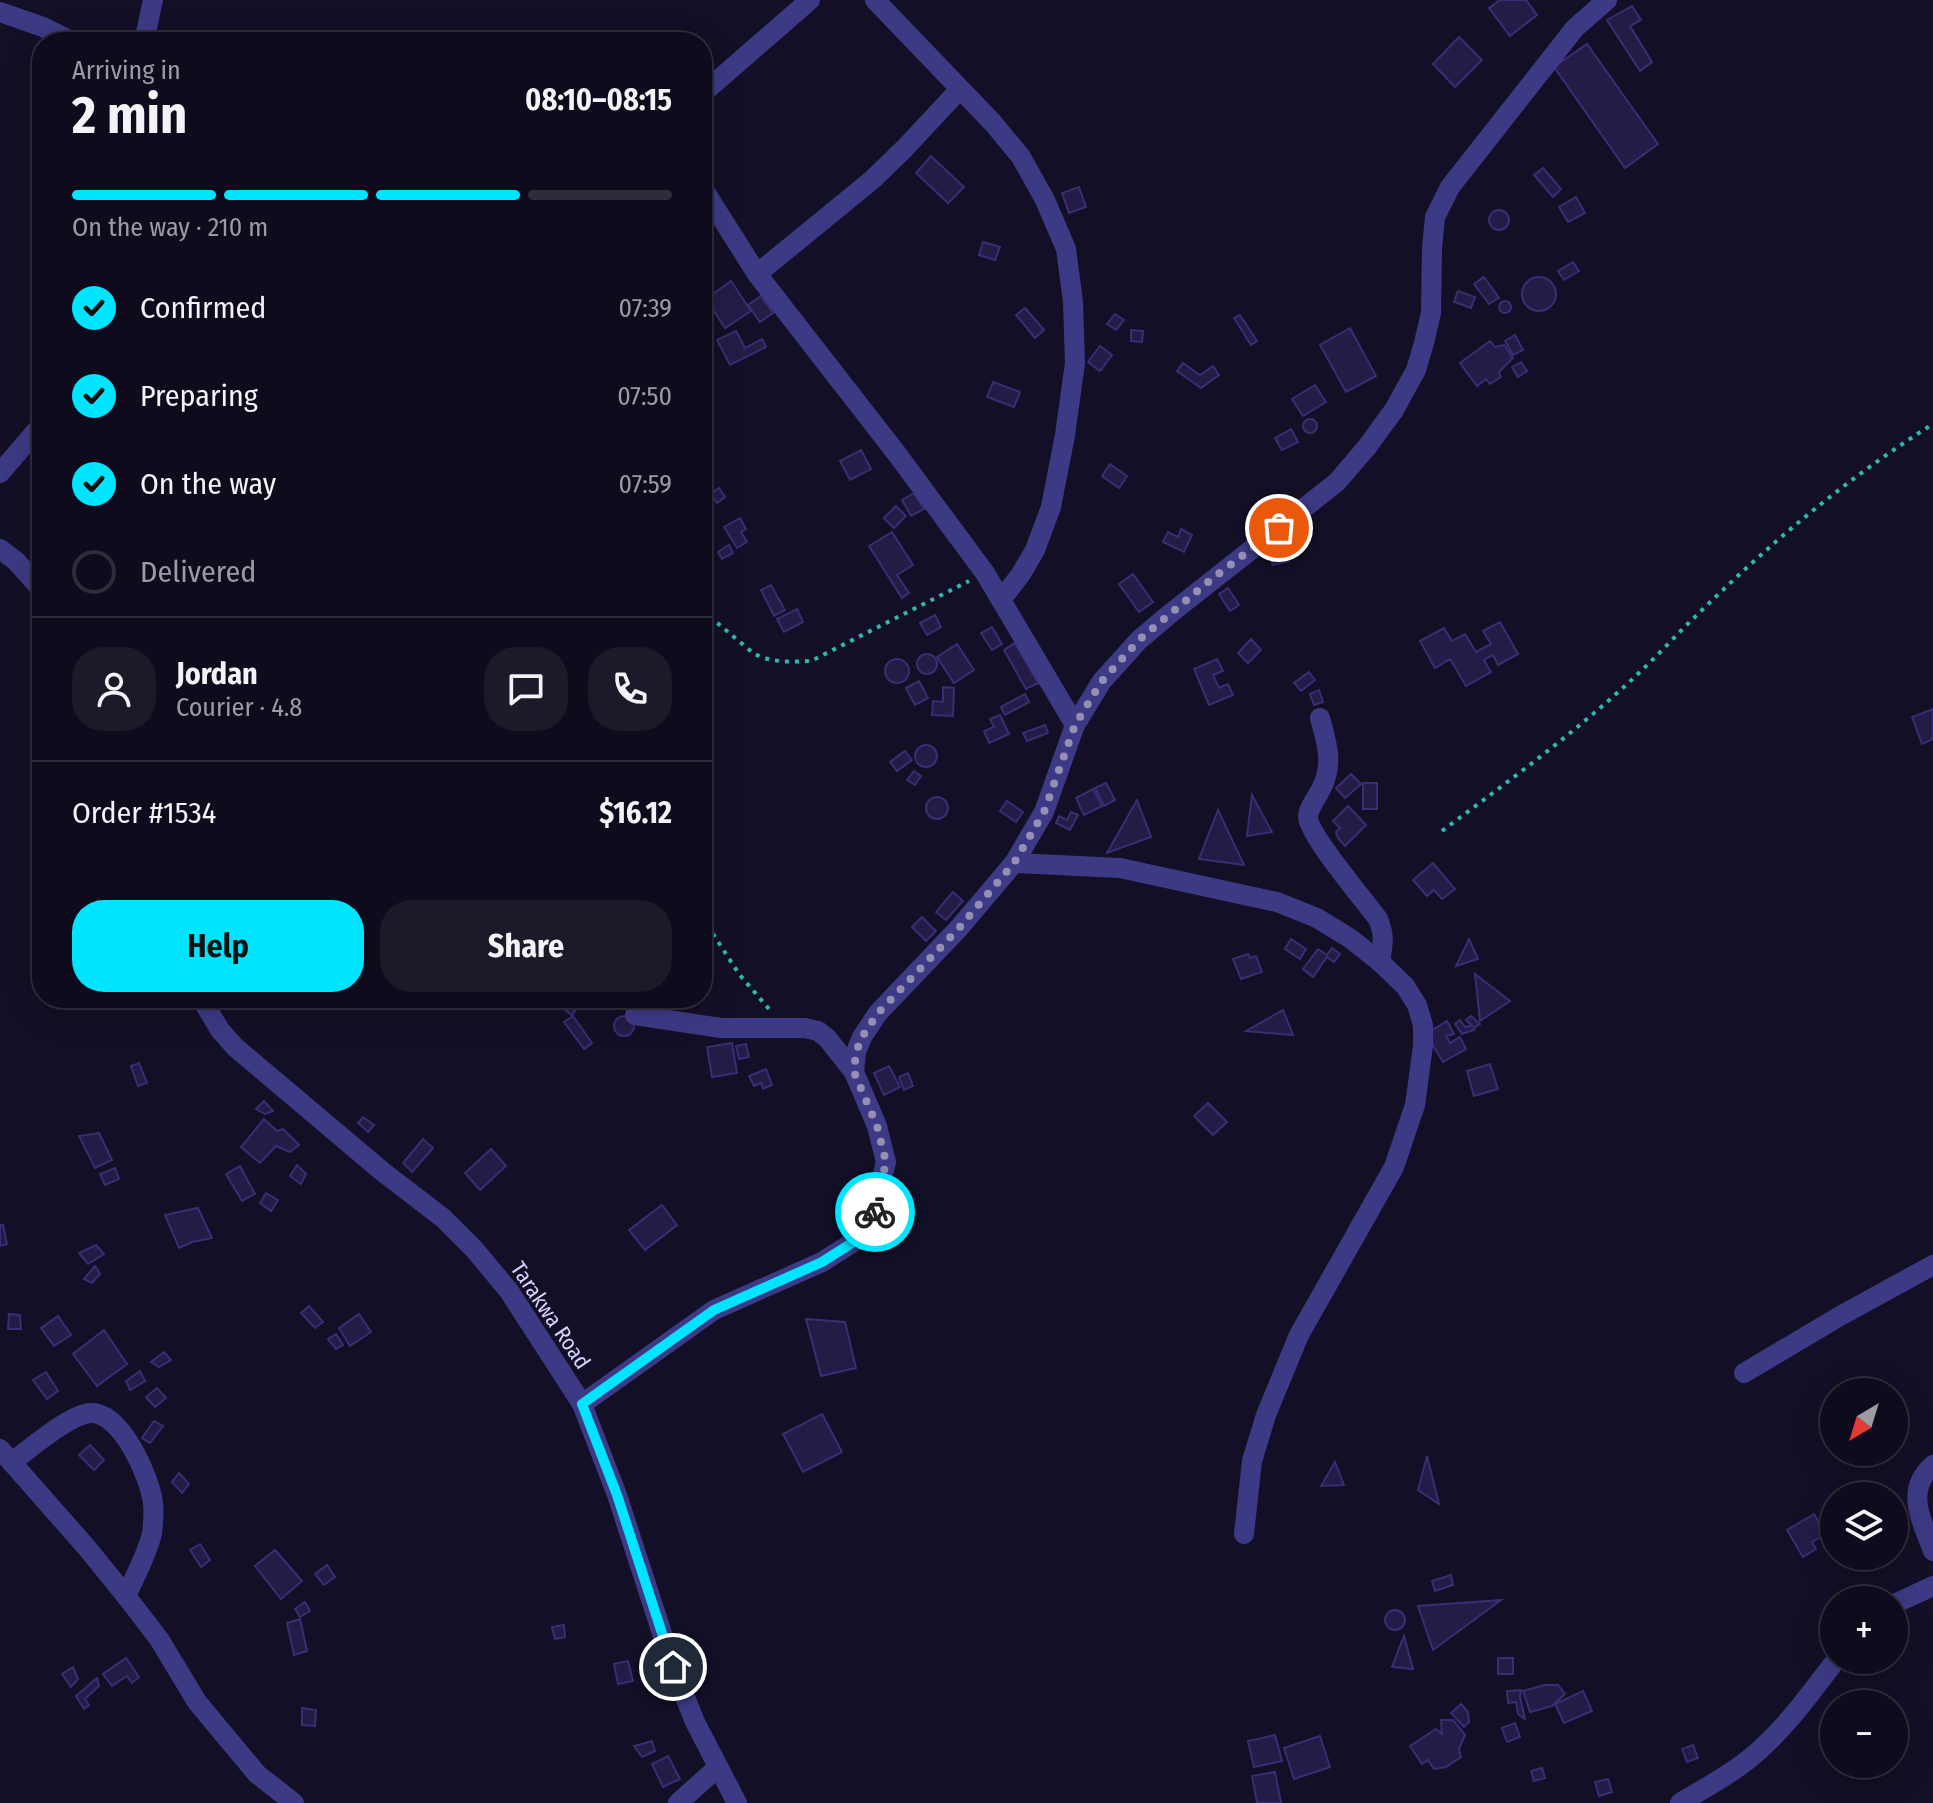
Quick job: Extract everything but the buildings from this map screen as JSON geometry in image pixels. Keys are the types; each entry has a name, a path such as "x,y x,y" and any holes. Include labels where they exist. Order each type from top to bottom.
{"street":[{"path":"146,32 153,0"},
{"path":"712,85 810,0"},
{"path":"875,0 993,123 1021,157 1045,200 1066,249 1073,302 1075,363 1065,435 1051,507 1035,550 1001,600"},
{"path":"854,1072 856,1052 862,1037 878,1013 959,928 1014,863 1044,812 1075,725 1102,681 1139,640 1337,482 1394,410 1416,370 1431,313 1435,217 1450,187 1575,28 1607,0"},
{"path":"0,12 53,32"},
{"path":"757,274 872,180 960,89"},
{"path":"712,203 757,274 985,573 1075,725"},
{"path":"0,473 32,436"},
{"path":"0,549 32,579"},
{"path":"1320,718 1329,762 1327,776 1308,813 1308,822 1322,846 1378,919 1384,942 1380,962"},
{"path":"1014,863 1120,868 1277,902 1317,918 1351,939 1405,986 1417,1005 1423,1025 1423,1046 1415,1105 1394,1167 1299,1335 1266,1415 1252,1461 1244,1534"},
{"name":"Tarakwa Road","path":"207,1008 235,1047 383,1172 443,1218 509,1291 582,1404 617,1495 673,1667 695,1722 737,1803"},
{"path":"582,1404 714,1310 822,1262 855,1241 870,1226 886,1162 877,1126 854,1072 818,1031 805,1028 721,1028 635,1015"},
{"path":"1744,1373 1933,1265"},
{"path":"126,1596 152,1534 153,1502 144,1474 120,1429 110,1419 93,1413 76,1416 6,1455 126,1596 159,1639 197,1702 257,1774 294,1803"},
{"path":"1933,1465 1921,1479 1916,1498 1933,1551"},
{"path":"1908,1598 1933,1586"},
{"path":"1680,1803 1750,1759 1785,1725 1825,1674"},
{"path":"678,1803 717,1768"}],"path":[{"path":"1442,831 1547,752 1641,671 1789,530 1854,477 1933,424"},
{"path":"712,618 762,658 811,661 985,573"},
{"path":"712,932 739,974 787,1029"}],"way so far":[{"path":"875,1212 886,1162 877,1126 854,1072 856,1052 862,1037 878,1013 959,928 1014,863 1044,812 1075,725 1102,681 1139,640 1279,528"}],"route":[{"path":"673,1667 617,1495 582,1404 714,1310 822,1262 855,1241 870,1226 875,1212"}]}
